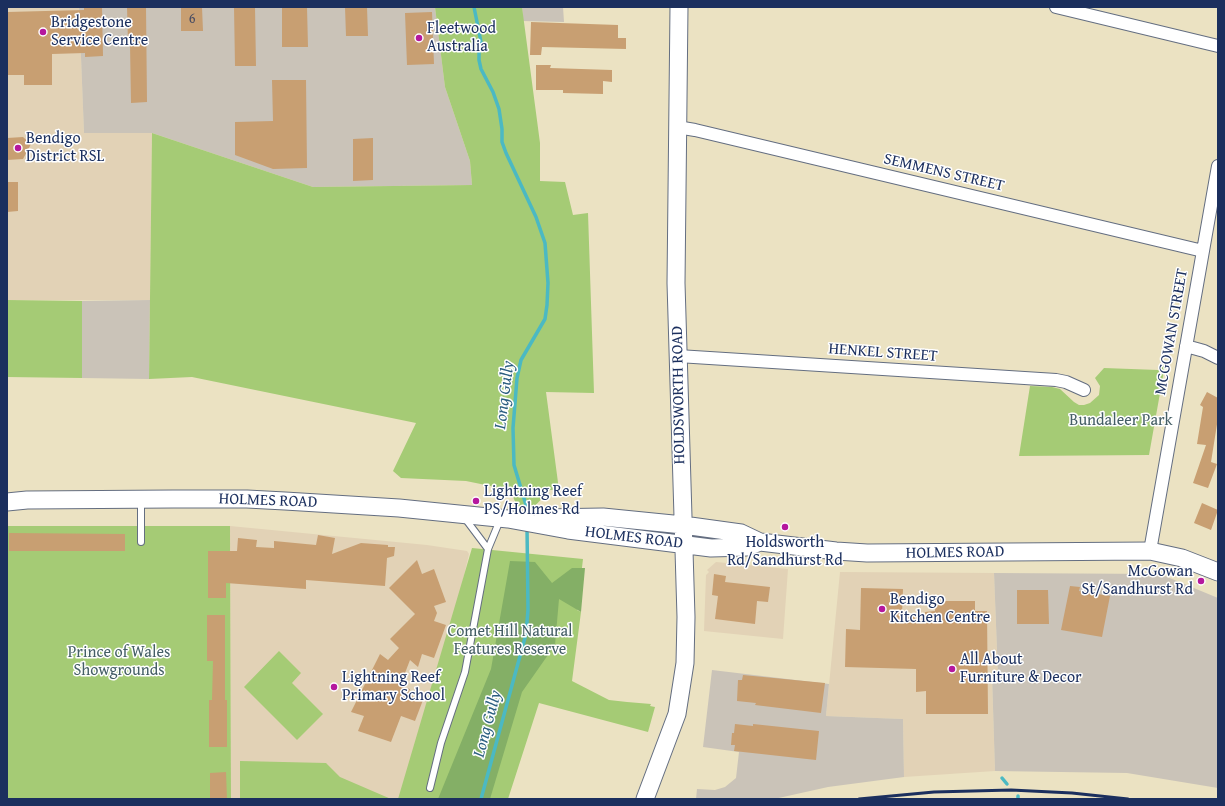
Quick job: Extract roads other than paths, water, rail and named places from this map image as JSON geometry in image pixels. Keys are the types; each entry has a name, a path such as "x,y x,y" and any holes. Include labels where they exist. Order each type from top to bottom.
{"main road":[{"name":"HOLDSWORTH ROAD","path":"645,799 677,714 685,663 686,617 678,356 676,227 679,7"},
{"name":"HOLMES ROAD","path":"7,498 27,500 247,499 285,501 399,508 520,521 711,548 747,547 760,542"},
{"name":"HOLMES ROAD","path":"7,502 27,500"},
{"name":"HOLMES ROAD","path":"520,521 603,517 683,525 741,533 760,542 867,554 1150,551 1182,558 1218,572"},
{"name":"HOLDSWORTH ROAD","path":"641,799 652,778"}],"street":[{"path":"1056,7 1218,46"},
{"name":"SEMMENS STREET","path":"677,127 1203,251"},
{"name":"MCGOWAN STREET","path":"1150,551 1218,166"},
{"path":"1186,346 1204,351 1218,358"},
{"name":"HENKEL STREET","path":"678,356 1056,380 1066,382 1084,390"}],"lane":[{"path":"141,500 141,542"},
{"path":"462,515 488,549"},
{"path":"430,788 450,714 465,672 488,549 520,521"}],"waterway":[{"name":"Long Gully","path":"474,7 481,42 479,60 481,69 493,92 499,109 502,142 536,217 545,243 548,283 545,319 521,360 517,378 513,428 514,465 526,505 526,518"},
{"name":"Long Gully","path":"481,799 526,634 528,610 527,526"},
{"path":"1002,778 1007,784"}],"railway":[{"path":"859,799 934,792 1011,790 1072,793 1128,799"}],"place":[{"name":"Bridgestone Service Centre","path":"43,32"},
{"name":"Fleetwood Australia","path":"419,38"},
{"name":"Bendigo District RSL","path":"18,148"},
{"name":"Lightning Reef PS/Holmes Rd","path":"476,501"},
{"name":"Holdsworth Rd/Sandhurst Rd","path":"785,527"},
{"name":"McGowan St/Sandhurst Rd","path":"1201,581"},
{"name":"Bendigo Kitchen Centre","path":"882,609"},
{"name":"All About Furniture & Decor","path":"952,669"},
{"name":"Lightning Reef Primary School","path":"334,687"}],"park label":[{"name":"Bundaleer Park","path":"1121,421"},
{"name":"Comet Hill Natural Features Reserve","path":"510,641"},
{"name":"Prince of Wales Showgrounds","path":"119,662"}]}
